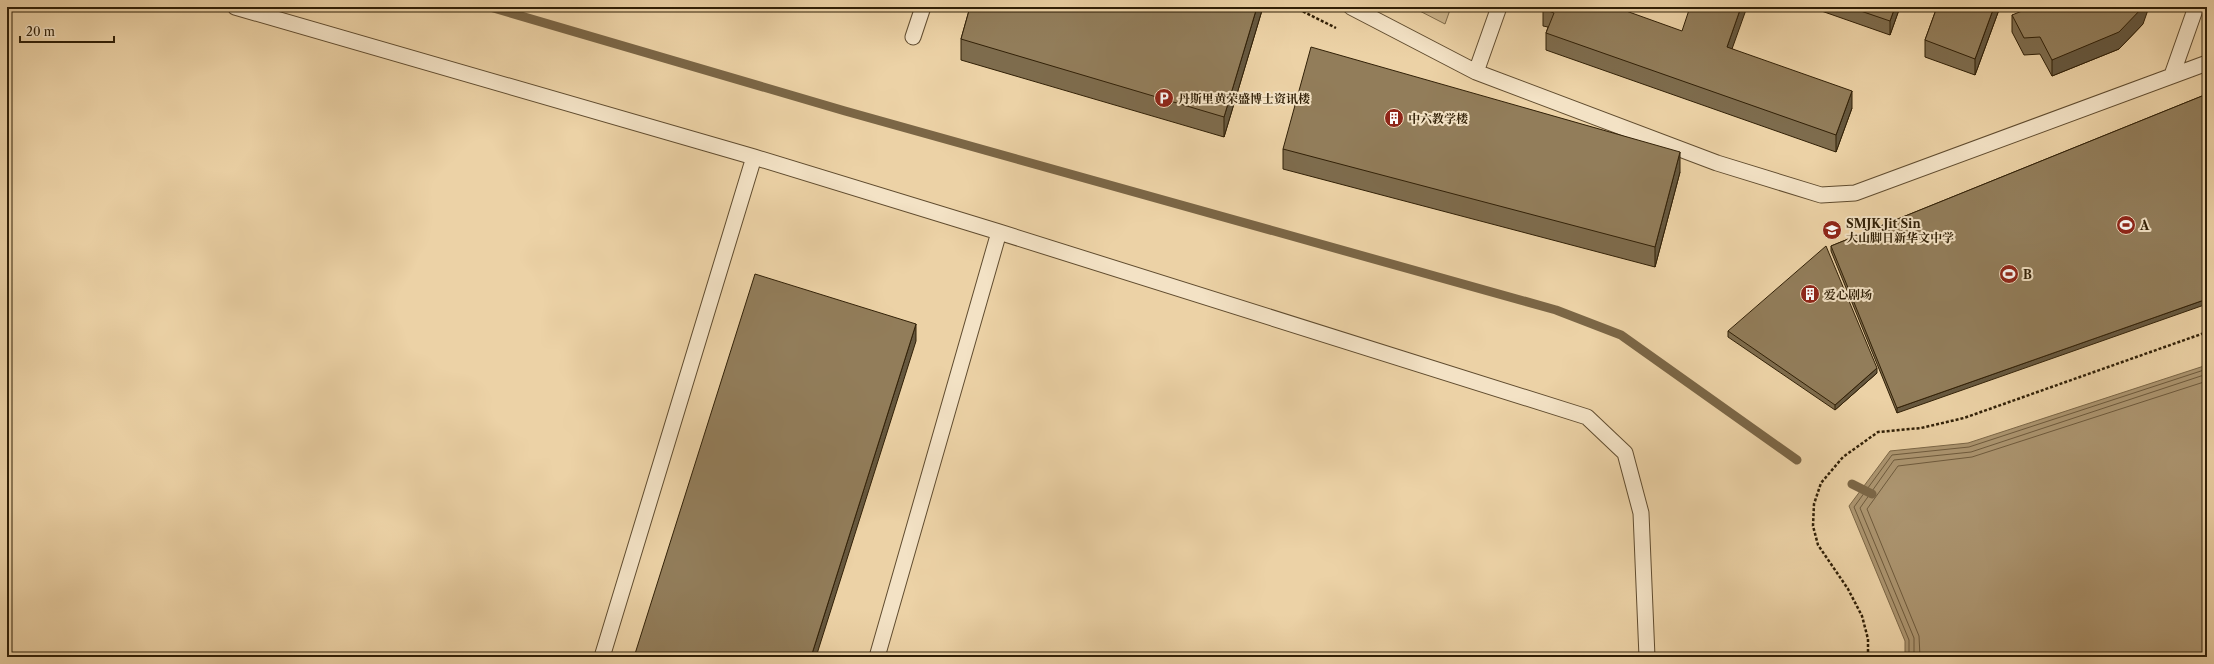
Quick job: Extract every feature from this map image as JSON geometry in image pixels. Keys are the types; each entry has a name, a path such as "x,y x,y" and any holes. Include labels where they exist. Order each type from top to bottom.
{"lane":[{"path":"235,7 754,157 999,232 1587,417 1625,453 1641,513 1647,657"},
{"path":"912,37 923,7"},
{"path":"1350,7 1476,72 1717,163 1821,195 1855,193 2207,63"},
{"path":"1476,72 1499,7"},
{"path":"2172,75 2196,7"},
{"path":"602,657 754,157"},
{"path":"877,657 999,232"}],"path":[{"path":"1868,657 1868,639 1862,616 1848,588 1818,545 1813,526 1814,504 1821,483 1843,457 1878,432 1921,428 1964,418 2207,332"}],"shaded area":[{"path":"1412,7 1451,7 1445,24"}],"water":[{"path":"2207,365 2207,657 1905,657 1905,641 1849,506 1890,451 1968,443"}],"building":[{"name":"丹斯里黄荣盛博士资讯楼","path":"970,7 1257,7 1224,117 961,39"},
{"path":"1544,7 1615,7 1682,31 1690,7 1741,7 1727,47 1852,91 1836,135 1546,33 1554,13 1543,9"},
{"path":"1849,7 1895,7 1890,21"},
{"path":"1937,7 1994,7 1975,59 1925,40"},
{"path":"2032,7 2143,7 2119,32 2052,60 2040,37 2024,38 2012,15"},
{"name":"中六教学楼","path":"1311,47 1680,152 1655,247 1283,149"},
{"path":"2207,94 2207,299 1897,408 1831,246"},
{"name":"爱心剧场","path":"1826,246 1877,368 1835,405 1728,331"},
{"path":"755,274 916,324 811,657 634,657"}],"waterway":[{"path":"490,7 845,111 1556,310 1621,335 1797,460"},
{"path":"1852,484 1872,494"}],"place":[{"name":"丹斯里黄荣盛博士资讯楼","path":"1164,98"},
{"name":"中六教学楼","path":"1394,118"},
{"name":"A","path":"2126,225"},
{"name":"SMJK Jit Sin 大山脚日新华文中学","path":"1832,230"},
{"name":"B","path":"2009,274"},
{"name":"爱心剧场","path":"1810,294"}]}
